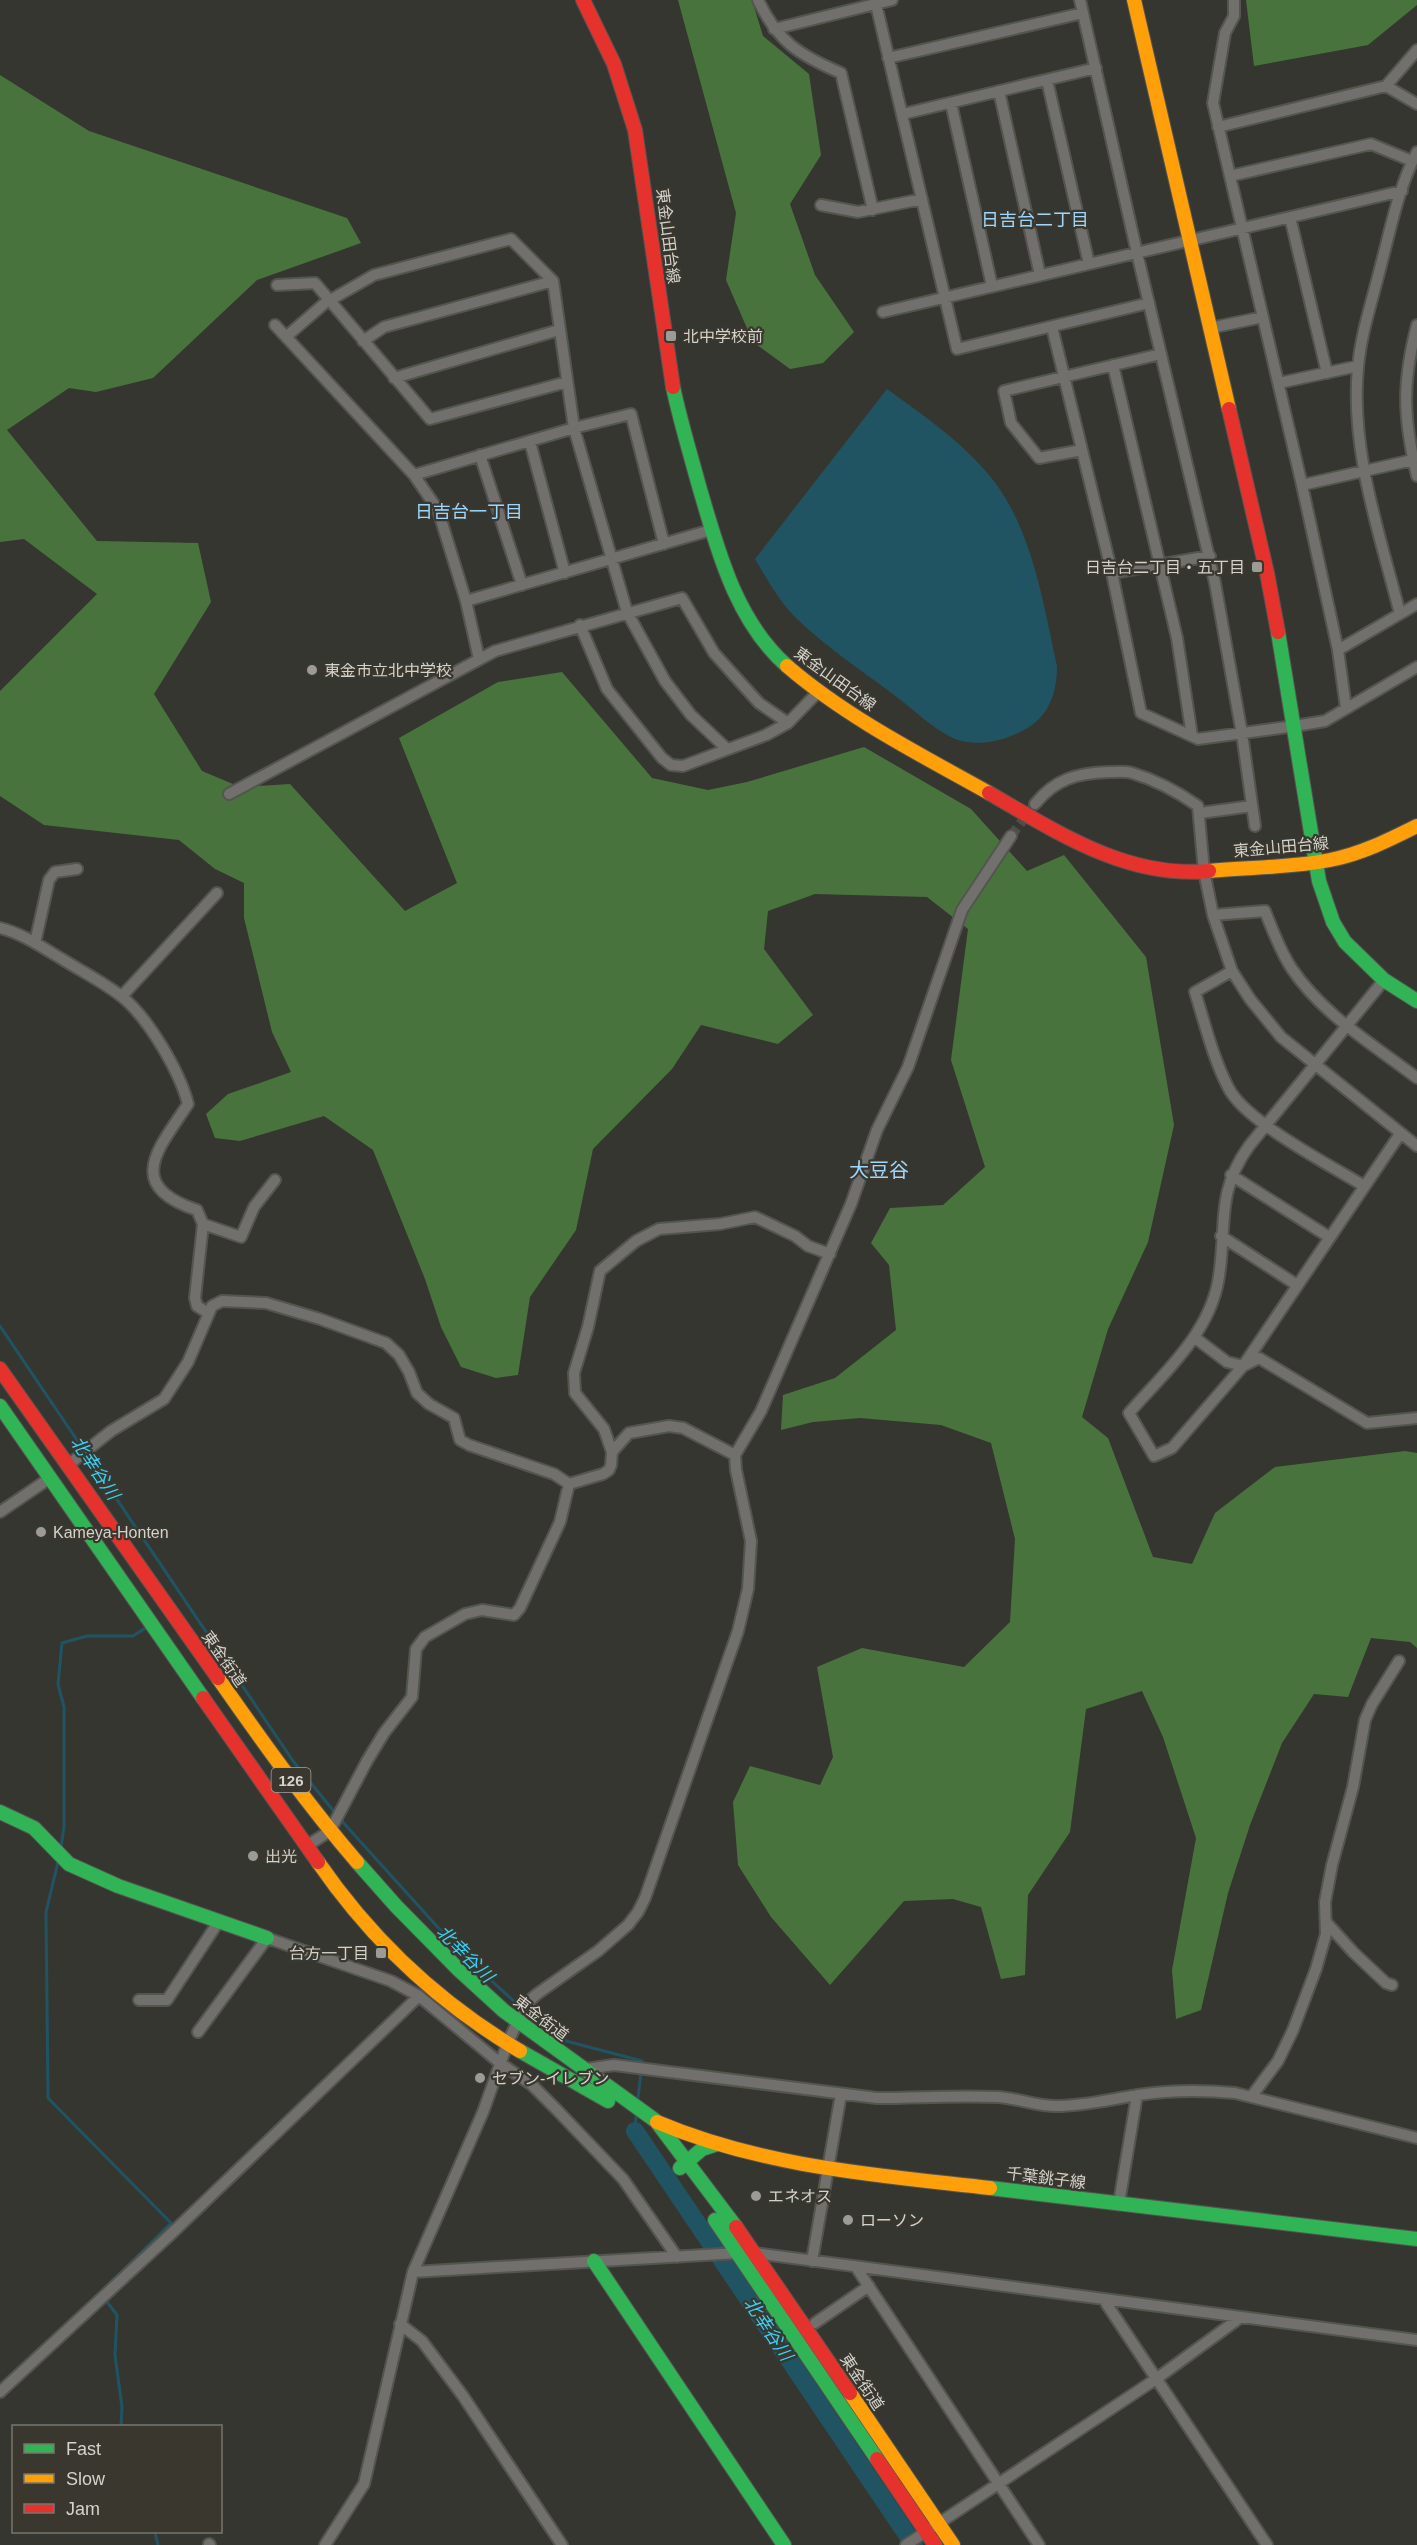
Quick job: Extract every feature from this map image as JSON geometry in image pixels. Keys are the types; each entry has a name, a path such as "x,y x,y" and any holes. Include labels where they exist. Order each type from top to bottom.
{"main road":[{"name":"東金山田台線","path":"583,0 624,90 635,130 649,210 664,340 673,393 711,530 723,569 746,615 773,653 788,668 887,737 1050,828 1117,859 1154,870 1204,871 1316,863 1337,859 1372,847 1417,826"},
{"path":"1134,0 1267,573 1296,726 1316,863 1333,922 1345,942 1384,980 1417,1001"},
{"name":"東金街道","path":"0,1369 272,1755 330,1831 396,1906 458,1969 518,2022 656,2121 737,2253 935,2545"},
{"name":"東金街道","path":"0,1406 366,1924 404,1963 458,2010 633,2117 684,2164 755,2253 953,2545"},
{"path":"50,1478 67,1466"},
{"path":"0,1812 33,1828 69,1864 118,1886 267,1938"},
{"name":"千葉銚子線","path":"656,2121 690,2136 793,2164 1417,2239"},
{"path":"684,2164 702,2149 717,2144"},
{"path":"594,2261 784,2545"}],"street":[{"path":"758,0 774,29 807,58 841,73 873,210"},
{"path":"774,29 892,0"},
{"path":"1080,0 1137,253 1210,555 1242,734 1255,826"},
{"path":"1234,0 1234,16 1225,33 1213,103 1302,485 1338,650 1346,708"},
{"path":"876,4 957,349 1149,303"},
{"path":"888,58 1083,13"},
{"path":"1218,127 1386,86 1417,50"},
{"path":"903,114 1096,68"},
{"path":"1047,80 1089,264"},
{"path":"1386,86 1417,104"},
{"path":"999,91 1040,275"},
{"path":"951,103 992,286"},
{"path":"1230,176 1371,144 1415,156 1402,191 1358,366 1358,426 1365,472 1400,614"},
{"path":"883,312 1402,191"},
{"path":"821,206 858,212 922,199"},
{"path":"1290,217 1327,373"},
{"path":"287,336 329,301 374,276 511,239 553,281 574,428 627,612 665,681 692,715 727,749"},
{"path":"363,341 384,327 553,281"},
{"path":"277,285 315,283 430,419 567,382"},
{"path":"1210,328 1263,317"},
{"path":"275,325 414,475 438,510 466,601 479,659"},
{"path":"1417,325 1407,363 1405,385 1406,415 1417,476"},
{"path":"1052,327 1112,573 1141,713 1198,739 1296,726 1325,721 1417,667"},
{"path":"394,378 559,330"},
{"path":"1082,450 1039,458 1011,423 1004,391 1161,354"},
{"path":"1113,365 1177,638 1192,736"},
{"path":"1279,383 1358,366"},
{"path":"414,475 574,428 631,414 664,544"},
{"path":"530,442 565,573"},
{"path":"480,455 522,585"},
{"path":"1302,485 1413,460"},
{"path":"466,601 711,530"},
{"path":"1112,573 1210,555"},
{"path":"229,794 495,651 580,625 682,598 714,653 759,703 788,723"},
{"path":"1338,650 1417,604"},
{"path":"580,625 607,689 662,758 671,765 683,766 788,723 819,691"},
{"path":"1035,804 1047,790 1060,781 1090,772 1129,772 1175,790 1198,806 1204,871 1213,915 1232,971 1250,999 1281,1037 1417,1146"},
{"path":"1200,813 1252,807"},
{"path":"325,2545 364,2484 413,2272 483,2112 508,2042 526,2004 598,1951 628,1925 645,1898 738,1631 748,1589 751,1541 735,1455 761,1412 830,1254 877,1130 908,1067 962,910 1011,836"},
{"path":"35,943 49,880 55,872 76,869"},
{"path":"122,996 216,893"},
{"path":"1213,915 1265,910 1277,943 1292,969 1315,999 1417,1078"},
{"path":"0,928 35,943 122,996 144,1021 172,1064 184,1087 188,1104 152,1164 156,1184 180,1205 197,1210 203,1224 195,1298 197,1306 208,1313"},
{"path":"1232,971 1195,992 1228,1089 1243,1107 1266,1126 1364,1186"},
{"path":"1384,980 1249,1146 1231,1175 1221,1236 1218,1282 1209,1310 1194,1337 1129,1413 1154,1456 1172,1448 1243,1366 1400,1134"},
{"path":"1231,1175 1329,1237"},
{"path":"203,1224 241,1237 255,1207 275,1180"},
{"path":"569,1484 609,1470 612,1452 604,1429 575,1392 574,1373 588,1327 600,1270 636,1241 659,1229 720,1224 755,1217 795,1236 808,1246 830,1254"},
{"path":"1221,1236 1297,1285"},
{"path":"67,1466 111,1431 164,1399 188,1362 212,1306 222,1301 267,1303 386,1343 399,1355 417,1392 429,1404 454,1418 459,1428 460,1440 469,1446 554,1474 569,1484"},
{"path":"1194,1337 1227,1362 1243,1366 1259,1358 1367,1423 1417,1418"},
{"path":"612,1452 629,1433 669,1426 683,1428 735,1455"},
{"path":"0,1512 50,1478"},
{"path":"308,1845 330,1831 384,1733 412,1697 416,1649 425,1637 465,1614 482,1610 514,1615 520,1608 560,1521 569,1484"},
{"path":"1251,2097 1278,2061 1293,2030 1316,1970 1326,1934 1325,1902 1332,1865 1353,1787 1365,1720 1372,1704 1399,1661"},
{"path":"139,2000 166,2000 219,1922"},
{"path":"1326,1922 1353,1952 1386,1983 1392,1985"},
{"path":"198,2032 267,1938 391,1981 420,1996 500,2063 532,2085 623,2179 678,2257"},
{"path":"391,1981 404,1963"},
{"path":"0,2392 171,2234 420,1996"},
{"path":"583,2069 614,2065 877,2098 918,2099 961,2095 1055,2106 1095,2104 1137,2095 1208,2090 1251,2097 1417,2138"},
{"path":"812,2261 841,2094"},
{"path":"1119,2203 1137,2095"},
{"path":"413,2272 755,2253 1417,2340"},
{"path":"856,2267 1039,2545"},
{"path":"815,2323 869,2286"},
{"path":"1104,2300 1267,2545"},
{"path":"906,2545 1156,2379 1241,2318"},
{"path":"400,2324 422,2341 463,2396 562,2545"}],"green space":[{"path":"678,0 752,0 763,36 809,74 821,155 790,204 815,275 854,332 823,363 790,369 753,342 726,280 736,213"},
{"path":"1246,0 1417,0 1417,5 1368,45 1254,66"},
{"path":"0,75 89,131 347,218 361,243 257,280 153,378 96,392 69,388 7,430 97,541 198,543 211,602 154,694 202,771 240,787 290,784 405,911 457,883 399,738 498,682 562,672 652,778 708,790 747,782 864,747 971,809 1027,871 1064,855 1146,957 1174,1125 1148,1242 1108,1329 1082,1417 1108,1438 1153,1557 1192,1564 1215,1513 1275,1467 1405,1451 1417,1453 1417,1648 1410,1642 1371,1638 1348,1697 1314,1694 1282,1743 1250,1825 1228,1893 1201,2010 1176,2019 1172,1970 1196,1838 1163,1737 1142,1691 1086,1709 1070,1832 1028,1895 1025,1975 1001,1979 981,1907 953,1899 904,1901 830,1985 771,1917 738,1865 733,1802 750,1766 820,1785 833,1757 817,1667 862,1648 964,1667 1010,1622 1015,1539 991,1443 941,1425 860,1418 813,1422 781,1430 783,1395 835,1378 896,1330 889,1265 871,1243 890,1208 943,1205 985,1167 951,1060 968,929 927,897 815,894 768,911 764,949 813,1015 778,1044 701,1025 672,1069 593,1149 576,1230 530,1297 518,1375 496,1378 461,1367 441,1327 425,1279 373,1150 324,1116 240,1141 215,1138 206,1114 228,1094 291,1072 272,1032 244,918 244,883 215,869 179,840 44,825 0,796 0,691 97,594 24,539 0,542"}],"water":[{"path":"887,389 948,435 982,467 999,488 1012,510 1032,560 1040,587 1057,666 1057,676 1050,703 1040,718 1033,725 1009,737 994,741 970,742 955,739 939,730 806,628 783,603 755,559"}],"waterway":[{"name":"北幸谷川","path":"0,1326 83,1449"},
{"name":"北幸谷川","path":"87,1455 293,1761 336,1814"},
{"path":"61,1847 64,1827 64,1707 58,1684 62,1643 87,1636 133,1636 147,1627"},
{"name":"北幸谷川","path":"340,1819 462,1954 517,2004 566,2041 642,2061 642,2066"},
{"path":"58,1862 46,1912 48,2098 171,2223 104,2289"},
{"name":"北幸谷川","path":"638,2098 641,2072"},
{"name":"北幸谷川","path":"635,2131 636,2117"},
{"name":"北幸谷川","path":"635,2131 914,2545"},
{"path":"104,2298 117,2315 115,2355 122,2407 121,2425"},
{"path":"155,2533 158,2545"}],"tunnel":[{"path":"1011,836 1035,804"}],"traffic: fast":[{"path":"673,387 721,559 741,606 769,648 787,666"},
{"path":"1278,632 1319,881 1333,922 1345,942 1384,980 1417,1001"},
{"path":"0,1406 203,1698"},
{"path":"0,1812 34,1828 69,1864 118,1886 267,1938"},
{"path":"357,1862 396,1906 458,1969 504,2011 656,2121 736,2227"},
{"path":"520,2051 608,2101"},
{"path":"680,2168 702,2149 717,2144"},
{"path":"990,2188 1417,2239"},
{"path":"715,2220 877,2459"},
{"path":"594,2261 784,2545"}],"traffic: slow":[{"path":"1134,0 1229,409"},
{"path":"787,666 859,719 989,793"},
{"path":"1209,871 1285,866 1330,860 1364,850 1417,826"},
{"path":"218,1678 285,1772 357,1862"},
{"path":"318,1862 361,1917 408,1967 462,2012 520,2051"},
{"path":"657,2122 697,2137 779,2159 863,2173 990,2188"},
{"path":"850,2393 953,2545"}],"traffic: jam":[{"path":"583,0 614,64 635,130 673,387"},
{"path":"1229,409 1267,573 1278,632"},
{"path":"989,793 1067,837 1121,860 1150,868 1179,872 1209,871"},
{"path":"0,1369 218,1678"},
{"path":"203,1698 318,1862"},
{"path":"736,2227 850,2393"},
{"path":"877,2459 935,2545"}],"place":[{"name":"北中学校前","path":"671,336"},
{"name":"日吉台二丁目・五丁目","path":"1257,567"},
{"name":"東金市立北中学校","path":"312,670"},
{"name":"Kameya-Honten","path":"41,1532"},
{"name":"出光","path":"253,1856"},
{"name":"台方一丁目","path":"381,1953"},
{"name":"セブン-イレブン","path":"480,2078"},
{"name":"エネオス","path":"756,2196"},
{"name":"ローソン","path":"848,2220"}],"district":[{"name":"日吉台二丁目","path":"1035,220"},
{"name":"日吉台一丁目","path":"469,512"},
{"name":"大豆谷","path":"879,1170"}]}
